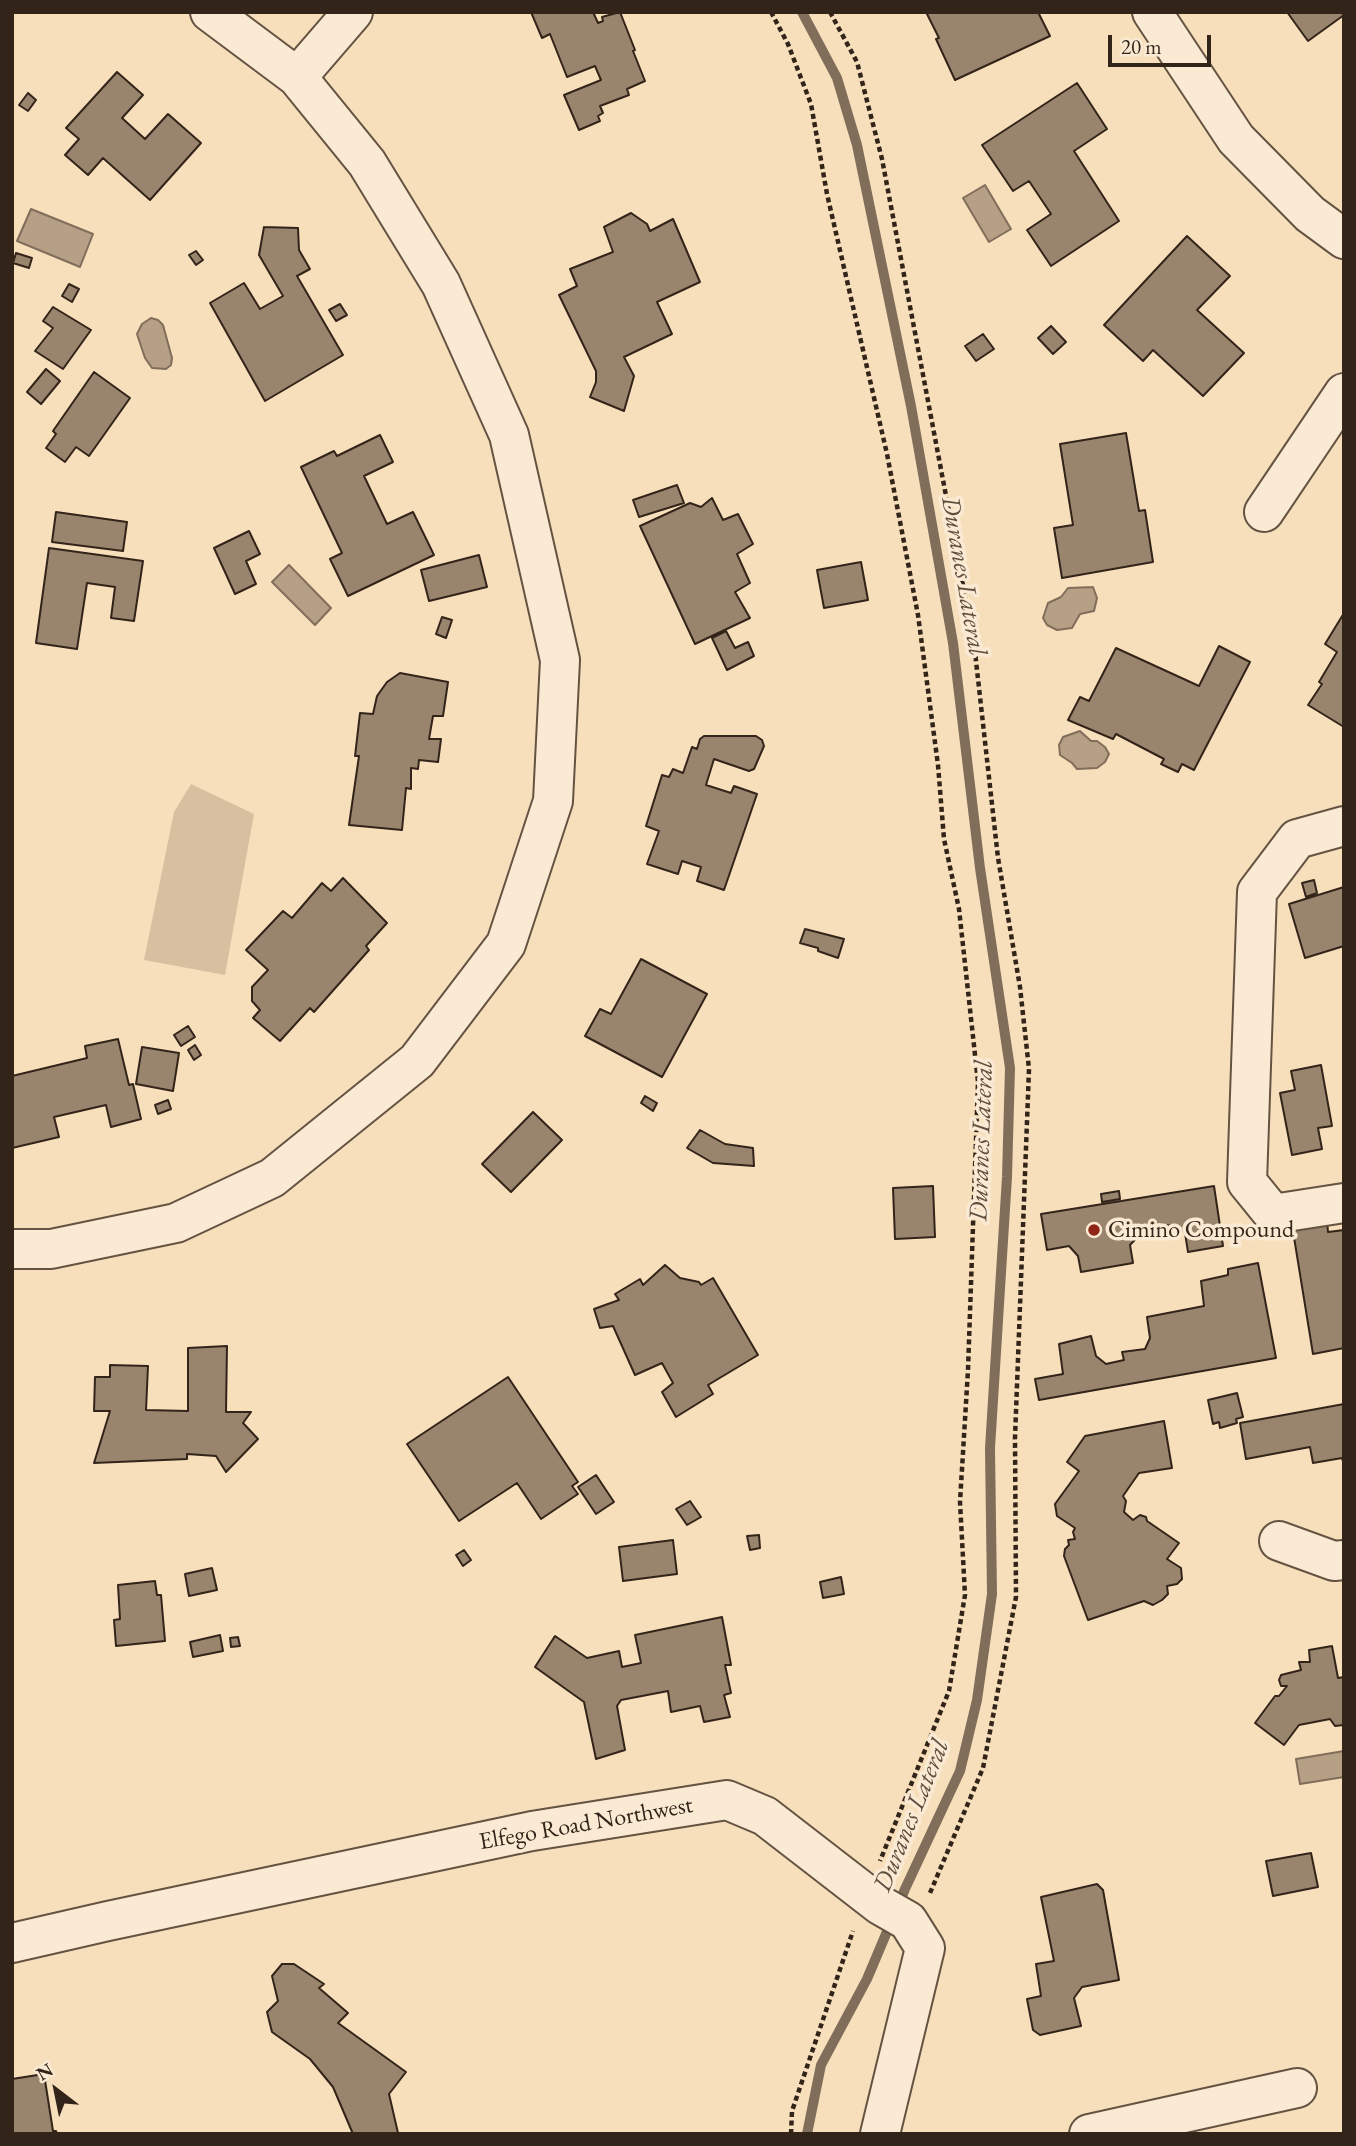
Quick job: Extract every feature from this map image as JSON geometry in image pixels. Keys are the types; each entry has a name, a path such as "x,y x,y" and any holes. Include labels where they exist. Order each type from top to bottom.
{"street":[{"path":"12,1249 51,1249 176,1223 272,1178 417,1061 506,944 553,801 560,660 509,435 441,284 367,163 297,77 210,12"},
{"path":"297,77 353,12"},
{"path":"1152,12 1236,139 1310,214 1344,239"},
{"path":"1264,512 1344,393"},
{"path":"1344,827 1297,839 1257,892 1247,1182 1273,1214 1344,1203"},
{"path":"1279,1541 1334,1561 1344,1560"},
{"name":"Elfego Road Northwest","path":"12,1943 532,1831 727,1800 765,1816 890,1910 925,1948 880,2134"},
{"path":"1089,2134 1297,2088"}],"path":[{"path":"771,12 788,44 811,104 827,194 889,468 918,615 938,765 944,839 958,909 978,1082 968,1370 960,1502 965,1595 949,1691 890,1910 792,2111 791,2134"},
{"path":"830,12 857,62 882,159 974,643 998,858 1020,987 1029,1069 1015,1438 1016,1597 983,1768 923,1909 890,1910"}],"shaded area":[{"path":"985,185 1011,229 989,242 963,198"},
{"path":"31,209 93,234 80,267 17,241"},
{"path":"151,318 163,325 172,358 171,365 166,369 152,368 145,358 137,334 142,324"},
{"path":"289,565 331,608 315,625 272,582"},
{"path":"1093,587 1097,598 1094,611 1080,614 1072,628 1057,630 1047,625 1043,618 1048,603 1061,597 1068,588"},
{"path":"1080,731 1091,741 1097,741 1105,747 1109,754 1105,762 1097,768 1077,769 1060,755 1059,745 1063,737"},
{"path":"191,784 254,814 225,975 144,960 174,812"},
{"path":"1344,1751 1344,1777 1300,1784 1296,1759"}],"building":[{"path":"531,12 593,12 598,23 603,21 602,17 620,12 645,81 627,89 629,95 600,106 603,113 598,116 600,121 579,130 564,95 601,80 595,66 567,77 550,34 542,38"},
{"path":"926,12 1038,12 1050,36 955,80"},
{"path":"1287,12 1344,12 1344,15 1308,41"},
{"path":"117,72 143,95 122,118 145,139 168,114 201,143 150,200 103,158 88,175 65,155 79,139 66,128"},
{"path":"1077,83 1107,129 1074,151 1119,221 1051,266 1027,230 1051,214 1029,181 1013,191 982,145"},
{"path":"28,93 36,100 28,111 19,105"},
{"path":"631,213 647,224 650,231 673,219 700,282 657,302 672,334 624,357 634,376 624,411 590,397 596,382 596,371 559,295 577,286 570,269 613,252 604,227"},
{"path":"264,227 298,228 299,250 310,269 297,276 343,355 265,401 210,303 244,283 260,309 283,296 259,255"},
{"path":"1187,236 1230,276 1197,310 1244,353 1203,396 1153,350 1143,361 1104,325"},
{"path":"196,251 203,260 196,265 189,255"},
{"path":"16,253 32,258 29,268 13,263"},
{"path":"69,284 79,289 72,302 62,296"},
{"path":"340,304 347,315 336,321 329,310"},
{"path":"53,307 91,330 63,369 35,351 53,328 43,321"},
{"path":"1051,326 1066,342 1053,354 1038,338"},
{"path":"983,334 994,349 976,361 965,346"},
{"path":"46,369 60,381 41,404 27,392"},
{"path":"94,372 130,398 89,456 76,447 65,462 46,448 56,434 53,431"},
{"path":"1126,433 1139,511 1145,510 1153,562 1062,578 1054,528 1073,525 1060,444"},
{"path":"380,435 393,462 364,476 387,524 413,512 434,555 348,596 330,559 342,553 301,467 334,451 337,456"},
{"path":"677,485 684,503 639,517 633,500"},
{"path":"712,498 723,520 738,514 753,544 737,554 750,583 735,592 750,618 695,644 640,526 690,503 701,507"},
{"path":"56,512 127,522 123,551 52,542"},
{"path":"249,531 260,554 246,561 256,584 235,594 214,548"},
{"path":"49,548 143,561 134,621 111,618 115,587 87,583 77,649 36,643"},
{"path":"479,555 487,587 429,601 421,570"},
{"path":"861,562 868,600 824,608 817,570"},
{"path":"1344,613 1344,727 1308,705 1322,684 1319,682 1337,652 1325,644"},
{"path":"442,617 452,620 446,638 436,634"},
{"path":"726,631 735,648 748,642 754,656 727,670 712,638"},
{"path":"1219,646 1250,662 1194,770 1182,764 1178,772 1161,764 1164,759 1116,734 1113,739 1068,720 1080,697 1089,701 1116,648 1199,686"},
{"path":"400,673 448,682 443,716 433,716 429,739 441,739 438,762 419,760 418,769 411,768 411,789 406,788 402,830 349,825 359,756 355,756 360,713 373,714 377,696 387,682"},
{"path":"704,736 756,736 762,740 764,746 754,769 749,771 714,759 706,785 731,793 734,786 757,794 724,890 697,881 701,867 682,861 678,874 647,864 659,831 646,826 662,775 669,777 673,769 683,773 692,747 697,749"},
{"path":"343,878 387,923 366,946 369,950 314,1012 310,1008 280,1041 253,1018 260,1010 252,1001 252,987 268,970 246,950 283,911 292,918 322,883 331,891"},
{"path":"1314,880 1317,893 1306,897 1302,883"},
{"path":"1344,887 1344,946 1305,958 1289,904"},
{"path":"805,929 844,939 838,958 800,943"},
{"path":"641,959 707,994 662,1077 585,1036 600,1009 611,1014"},
{"path":"188,1026 195,1037 181,1046 174,1035"},
{"path":"118,1039 129,1085 133,1084 141,1119 111,1127 106,1105 54,1117 59,1137 12,1148 12,1076 87,1058 85,1046"},
{"path":"195,1045 201,1055 194,1060 188,1050"},
{"path":"142,1047 179,1053 173,1091 136,1084"},
{"path":"1321,1065 1332,1126 1318,1128 1322,1149 1292,1155 1280,1093 1295,1090 1291,1071"},
{"path":"645,1096 657,1103 653,1111 641,1103"},
{"path":"168,1100 171,1109 158,1114 155,1105"},
{"path":"533,1112 562,1140 511,1192 482,1164"},
{"path":"700,1130 725,1144 753,1148 754,1166 713,1163 687,1148"},
{"path":"933,1186 935,1237 895,1239 893,1188"},
{"name":"Cimino Compound","path":"1214,1186 1223,1246 1188,1252 1185,1233 1174,1225 1147,1227 1130,1245 1133,1263 1081,1272 1078,1256 1069,1246 1047,1250 1041,1214"},
{"path":"1119,1191 1120,1199 1102,1202 1101,1194"},
{"path":"1327,1220 1328,1232 1344,1230 1344,1348 1313,1354 1292,1225"},
{"path":"1258,1263 1276,1358 1039,1400 1035,1379 1063,1374 1059,1344 1091,1336 1096,1356 1106,1364 1124,1360 1122,1352 1145,1349 1150,1338 1147,1317 1204,1306 1201,1281 1228,1275 1228,1269"},
{"path":"665,1265 680,1278 699,1282 701,1285 713,1278 758,1355 708,1385 713,1394 676,1417 662,1392 673,1383 662,1363 635,1375 613,1326 600,1328 594,1309 619,1300 615,1294 640,1279 643,1285"},
{"path":"227,1346 226,1412 251,1412 243,1423 258,1439 226,1472 216,1456 187,1454 187,1459 94,1463 110,1411 94,1411 95,1377 110,1377 110,1365 148,1366 146,1410 188,1411 188,1348"},
{"path":"508,1377 578,1482 572,1486 578,1494 541,1519 517,1483 459,1521 407,1444"},
{"path":"1237,1393 1243,1417 1236,1419 1237,1423 1220,1428 1219,1422 1213,1424 1208,1400"},
{"path":"1344,1404 1344,1465 1342,1458 1313,1463 1310,1447 1246,1459 1240,1423"},
{"path":"1164,1421 1172,1468 1139,1473 1123,1496 1126,1501 1124,1512 1133,1520 1140,1515 1146,1517 1147,1521 1179,1543 1167,1559 1181,1568 1182,1579 1177,1584 1167,1586 1168,1594 1153,1605 1144,1601 1088,1620 1064,1556 1069,1545 1068,1540 1075,1539 1075,1528 1057,1516 1055,1504 1079,1471 1067,1462 1085,1436"},
{"path":"596,1475 614,1502 596,1514 578,1487"},
{"path":"690,1501 701,1517 687,1525 676,1509"},
{"path":"759,1535 760,1548 750,1550 747,1536"},
{"path":"673,1540 677,1574 623,1581 619,1547"},
{"path":"464,1550 471,1560 463,1566 456,1555"},
{"path":"212,1568 217,1590 189,1596 185,1574"},
{"path":"841,1577 844,1594 823,1598 820,1582"},
{"path":"155,1581 157,1595 161,1595 165,1641 116,1646 114,1620 120,1619 118,1585"},
{"path":"722,1617 731,1665 725,1665 731,1693 724,1695 730,1717 704,1722 700,1706 671,1712 668,1691 621,1700 617,1706 625,1750 596,1759 584,1702 535,1667 555,1636 587,1658 619,1651 622,1667 641,1663 635,1635"},
{"path":"220,1635 223,1651 193,1657 190,1642"},
{"path":"238,1637 240,1646 231,1647 230,1638"},
{"path":"1332,1646 1338,1678 1344,1677 1344,1725 1335,1726 1330,1719 1299,1725 1284,1745 1255,1723 1275,1696 1279,1696 1287,1686 1281,1686 1281,1675 1301,1670 1299,1662 1310,1662 1309,1650"},
{"path":"1311,1853 1318,1887 1273,1896 1266,1861"},
{"path":"1097,1884 1103,1890 1119,1980 1082,1987 1074,1998 1081,2026 1040,2035 1033,2030 1027,1999 1041,1996 1036,1964 1054,1961 1041,1897"},
{"path":"282,1964 294,1964 324,1984 319,1988 348,2013 338,2023 406,2072 389,2094 398,2133 353,2134 333,2087 310,2059 272,2032 267,2012 278,2001 272,1976"},
{"path":"44,2074 53,2131 57,2134 12,2134 12,2079"}],"waterway":[{"name":"Duranes Lateral","path":"802,12 837,78 857,145 911,406 953,643 980,868 1010,1068 1007,1177 990,1448 992,1594 977,1700 960,1771 867,1979 821,2065 807,2134"}],"place":[{"name":"Cimino Compound","path":"1094,1230"}]}
